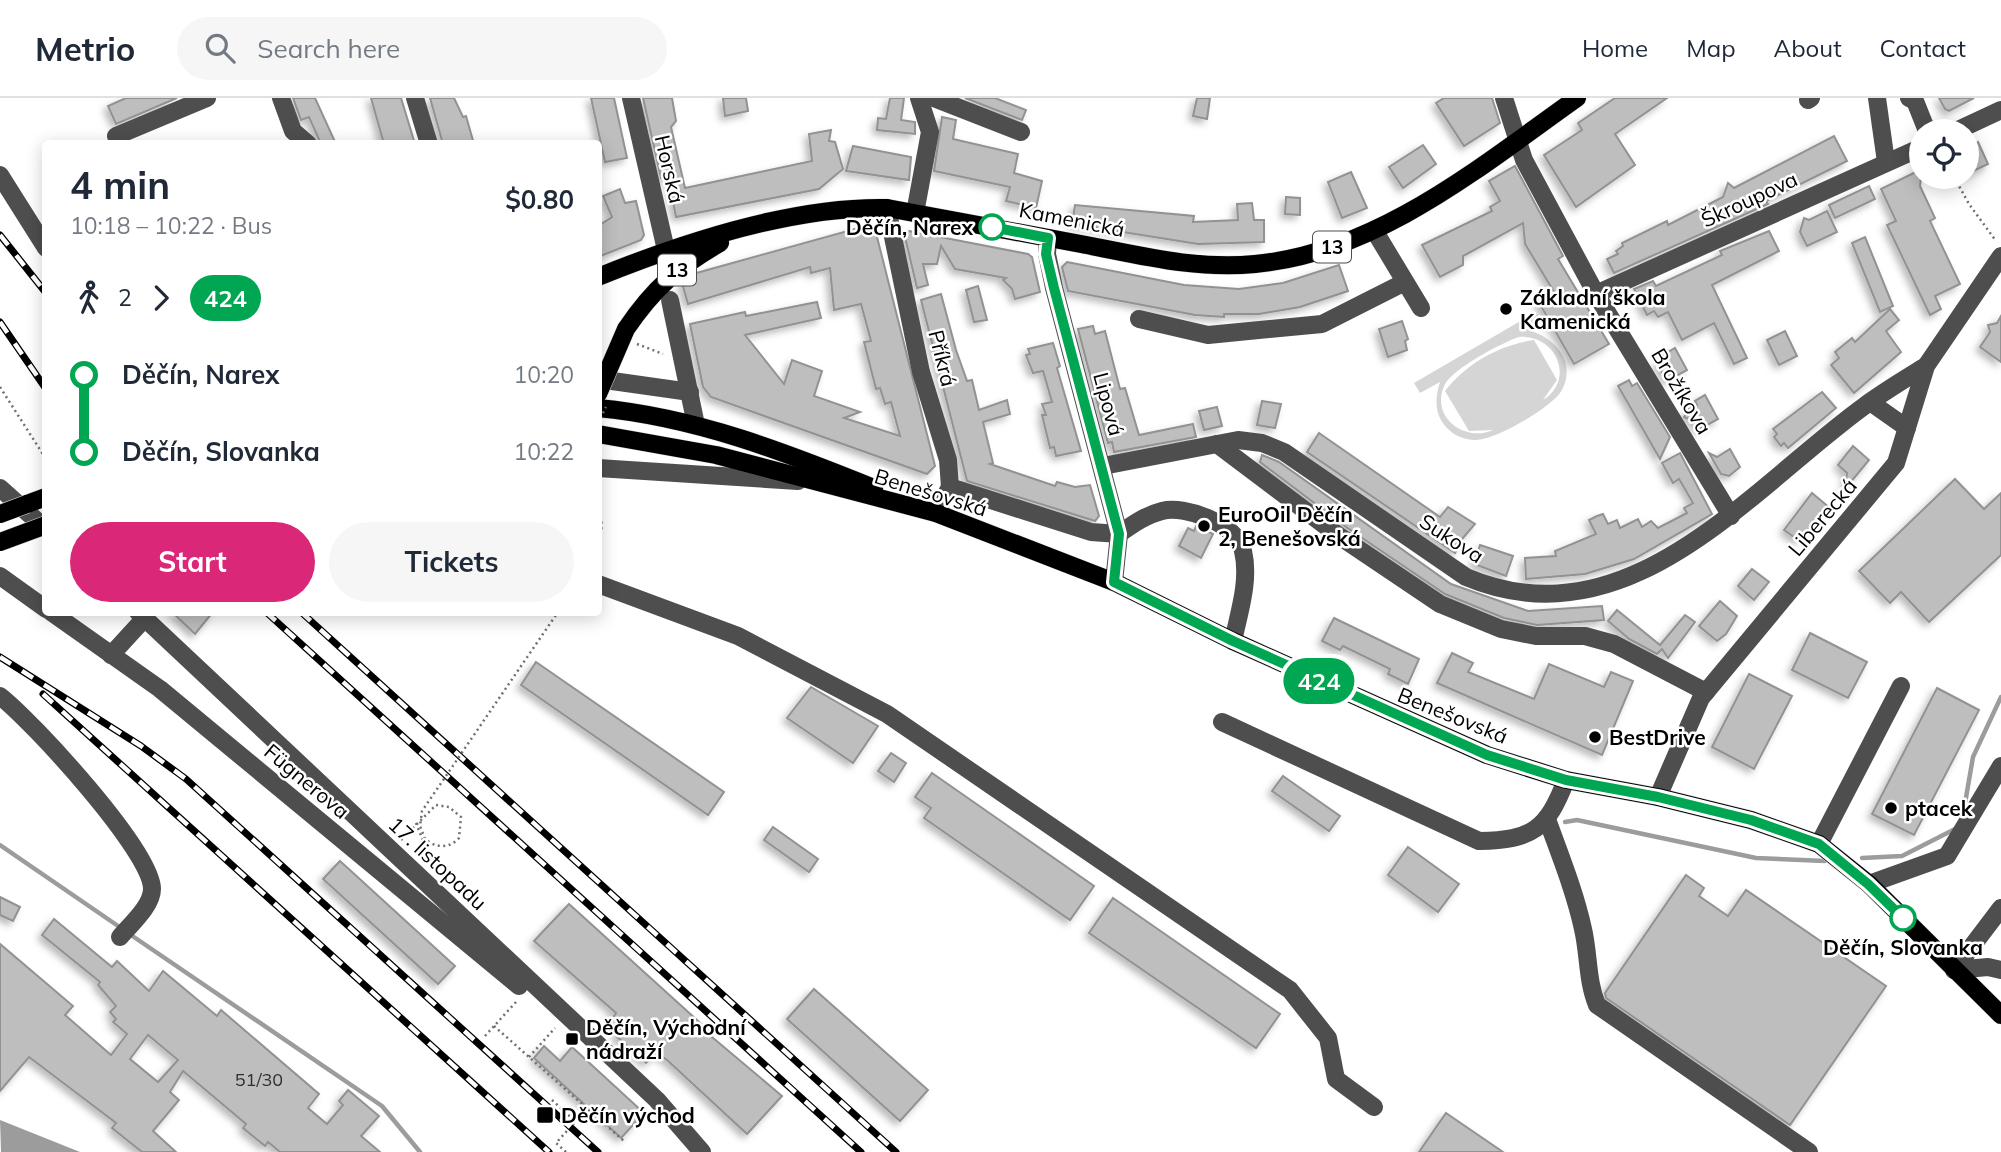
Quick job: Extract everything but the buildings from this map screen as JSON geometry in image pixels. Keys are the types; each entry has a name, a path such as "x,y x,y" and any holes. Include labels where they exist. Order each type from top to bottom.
{"main road":[{"name":"Kamenická","path":"602,275 666,250 744,229 837,210 887,208 1195,265 1224,266 1298,257 1374,230 1418,206 1519,140 1577,98"},
{"name":"13","path":"602,385 626,329 648,296 693,258 744,229"},
{"path":"602,409 696,425 791,454 936,513"},
{"name":"Benešovská","path":"602,435 716,455 936,513 1114,582 1233,641 1487,755 1566,780 1658,797 1751,820 1819,844 1868,884 2001,1015"},
{"path":"0,514 42,498"},
{"path":"0,542 42,528"}],"street":[{"path":"116,136 207,98"},
{"path":"281,98 293,131 303,140"},
{"path":"415,98 428,140"},
{"name":"Horská","path":"631,98 666,250"},
{"path":"915,213 930,132 919,98"},
{"path":"934,98 1021,132"},
{"name":"Brožíkova","path":"1504,98 1524,160 1596,294 1731,516"},
{"path":"1877,98 1886,162"},
{"path":"1909,98 1915,101 1922,119"},
{"path":"1979,120 2001,110"},
{"name":"Škroupova","path":"1596,294 1909,152"},
{"path":"0,175 42,242"},
{"name":"Příkrá","path":"887,208 921,372 948,460 950,487"},
{"path":"1374,230 1421,309"},
{"name":"Lipová","path":"1048,238 1046,254 1054,288 1119,534 1114,582"},
{"name":"Liberecká","path":"1658,797 1706,692 1896,463 1926,366 2001,256"},
{"path":"1139,319 1208,335 1322,324 1405,282"},
{"path":"670,300 696,425"},
{"name":"Sukova","path":"1102,466 1238,440 1262,443 1284,452 1466,577 1492,587 1521,593 1559,594 1597,588 1641,571 1688,547 1731,516 1870,402 1926,366"},
{"path":"602,380 690,393"},
{"path":"1870,402 1907,428"},
{"path":"1217,444 1339,536 1440,604 1501,629 1536,636 1585,636 1614,643 1706,692"},
{"name":"Benešovská","path":"602,468 813,482"},
{"path":"936,513 950,487 1091,532 1119,534 1139,520 1164,510 1188,511 1233,532 1243,549 1245,585 1233,641"},
{"path":"0,488 42,524"},
{"path":"0,576 42,605"},
{"path":"602,585 738,636 887,714 1290,990 1328,1038 1336,1079 1374,1107"},
{"name":"Fügnerova","path":"57,616 160,689 657,1100"},
{"path":"111,655 141,616"},
{"name":"17. listopadu","path":"141,616 657,1100 702,1152"},
{"path":"1819,844 1901,686"},
{"path":"0,696 53,747 138,853 153,888 151,898 120,937"},
{"path":"1222,722 1479,841 1505,840 1533,831 1553,812 1566,780"},
{"path":"1868,884 1947,856 2001,766"},
{"path":"1547,819 1579,909 1588,948 1589,986 1597,1005 1809,1152"},
{"path":"1954,970 2001,908"},
{"path":"1954,970 1988,967 2001,970"}],"path":[{"path":"1961,189 2001,247"},
{"path":"637,344 652,351"},
{"path":"0,387 42,453"},
{"path":"392,851 416,823 421,818 436,805 449,807 461,817 462,832 449,846 436,846 425,839 420,826 421,818 422,811 555,616"},
{"path":"416,823 434,869"},
{"path":"485,1036 526,991"},
{"path":"529,1057 562,1021"},
{"path":"494,1026 625,1142"},
{"path":"552,1100 576,1122"},
{"path":"566,1152 556,1143 587,1109"}],"shaded area":[{"path":"1536,312 1542,322 1528,330 1554,344 1565,360 1567,369 1562,390 1536,414 1495,435 1475,440 1455,435 1442,422 1437,406 1440,382 1420,393 1414,383","holes":["1519,337 1532,338 1552,350 1557,360 1560,370 1558,381 1553,391 1543,400 1557,380 1534,340 1508,346 1474,364 1445,391 1469,431 1493,430 1471,433 1452,424 1442,407 1441,396 1450,378 1501,345"]},
{"path":"0,1120 80,1152 1,1152"}],"waterway":[{"path":"1963,815 1973,757 2001,697"},
{"path":"1565,822 1577,820 1756,858 1825,861"},
{"path":"1862,858 1902,856 1957,828"},
{"path":"0,845 121,928"},
{"path":"128,933 382,1106 420,1152"}],"railway":[{"path":"0,235 42,288"},
{"path":"0,322 42,383"},
{"path":"270,616 861,1152"},
{"path":"305,616 896,1152"},
{"path":"0,657 141,746 186,779 598,1152"},
{"path":"43,694 549,1152"}],"bus line":[{"name":"424","path":"992,227 1048,238 1046,254 1054,288 1119,534 1114,582 1385,712 1487,755 1566,780 1658,797 1751,820 1819,844 1868,884 1903,918"}],"place":[{"name":"Děčín, Narex","path":"992,227"},
{"name":"Základní škola Kamenická","path":"1506,309"},
{"name":"EuroOil Děčín 2, Benešovská","path":"1204,526"},
{"name":"BestDrive","path":"1595,737"},
{"name":"ptacek","path":"1891,808"},
{"name":"Děčín, Slovanka","path":"1903,918"},
{"name":"Děčín, Východní nádraží","path":"572,1039"},
{"name":"Děčín východ","path":"545,1115"}]}
